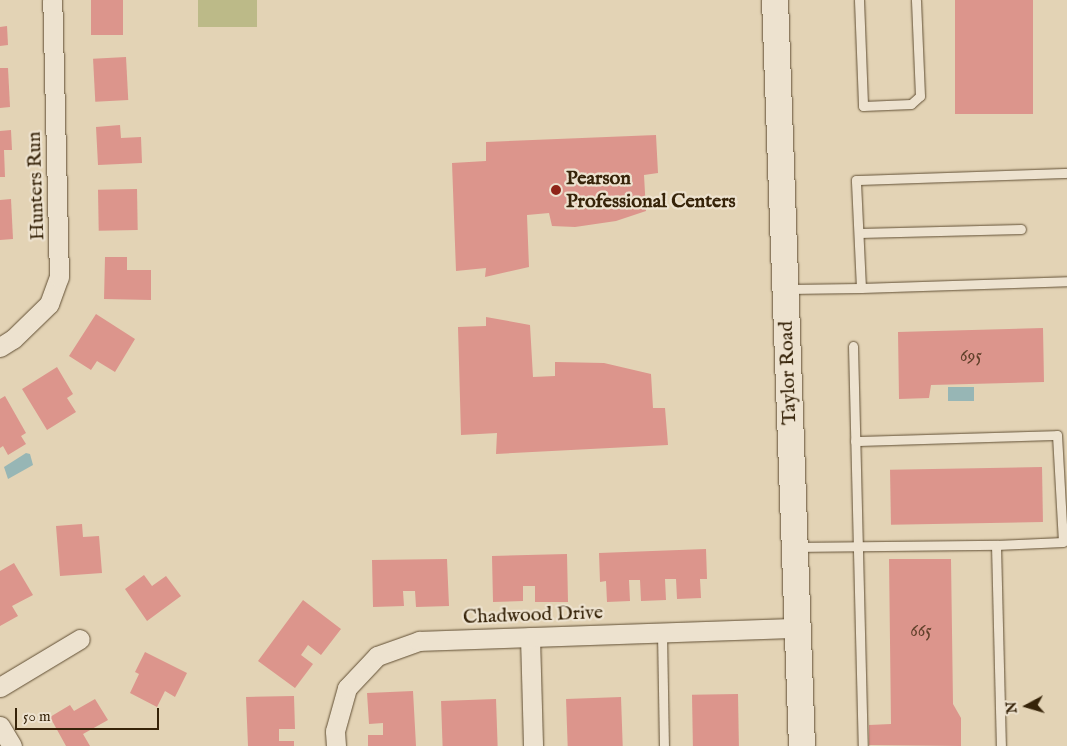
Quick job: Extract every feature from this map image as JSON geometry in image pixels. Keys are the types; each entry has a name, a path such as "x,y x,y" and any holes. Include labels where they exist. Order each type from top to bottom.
{"main road":[{"name":"Taylor Road","path":"775,0 802,746"}],"street":[{"name":"Hunters Run","path":"0,347 13,339 48,304 59,278 52,0"},
{"name":"Chadwood Drive","path":"336,746 335,731 346,688 377,656 419,642 797,628"},
{"path":"530,638 533,746"},
{"path":"0,687 80,639"},
{"path":"0,726 12,746"}],"lane":[{"path":"859,0 863,106 911,104 920,96 916,0"},
{"path":"861,288 856,180 1067,173"},
{"path":"858,233 1021,229"},
{"path":"785,289 1067,281"},
{"path":"853,346 856,546 863,746"},
{"path":"794,547 996,545 1063,542 1057,434 855,440"},
{"path":"996,545 1001,746"},
{"path":"662,633 664,746"}],"shaded area":[{"path":"198,0 257,0 257,27 198,27"}],"water":[{"path":"948,387 974,387 974,401 948,401"},
{"path":"26,453 30,454 33,465 8,479 4,467"}],"building":[{"path":"91,0 123,0 123,35 91,35"},
{"path":"955,0 1033,0 1033,114 955,114"},
{"path":"7,26 8,45 0,46 0,27"},
{"path":"126,57 128,100 95,102 93,59"},
{"path":"0,68 8,68 10,107 0,108"},
{"path":"120,125 121,138 141,137 142,163 98,165 96,127"},
{"path":"11,130 12,150 4,150 5,177 0,177 0,131"},
{"path":"656,135 658,173 644,175 646,211 616,221 575,227 552,226 549,213 527,215 529,267 485,277 486,268 456,271 452,163 486,161 486,142"},
{"path":"137,189 138,230 99,231 98,190"},
{"path":"11,199 13,239 0,240 0,200"},
{"path":"105,257 127,257 127,270 151,270 151,300 104,299"},
{"path":"96,314 135,339 115,372 97,361 91,370 69,356"},
{"path":"486,317 530,325 533,377 555,376 555,362 604,363 651,374 653,408 665,408 668,445 496,454 497,433 461,435 458,327 486,326"},
{"path":"1043,328 1044,382 931,385 929,398 899,399 898,332"},
{"path":"57,367 73,394 67,398 76,412 47,430 22,389"},
{"path":"5,396 26,433 21,436 26,444 8,455 3,446 0,448 0,399"},
{"path":"1042,467 1043,522 891,525 890,470"},
{"path":"82,524 83,537 99,536 102,573 60,576 56,526"},
{"path":"706,549 707,579 700,579 701,598 677,599 676,579 665,579 666,600 641,601 640,580 629,580 630,601 607,602 606,581 600,582 599,553"},
{"path":"567,554 568,602 535,602 535,586 523,586 523,601 493,602 492,556"},
{"path":"447,559 449,606 416,607 415,591 403,591 404,606 373,607 372,560"},
{"path":"889,559 951,559 953,704 961,718 961,746 869,745 869,725 891,724"},
{"path":"14,563 33,595 12,606 18,616 0,626 0,571"},
{"path":"144,575 152,586 166,576 181,596 147,621 125,589"},
{"path":"303,600 341,629 321,655 308,645 301,655 313,664 295,688 258,661"},
{"path":"145,652 187,673 175,697 165,691 157,707 130,693 139,674 135,672"},
{"path":"413,691 416,746 368,746 368,735 383,735 383,723 369,724 367,693"},
{"path":"738,694 739,746 693,746 692,695"},
{"path":"294,696 295,729 279,729 279,741 294,741 294,746 248,746 246,697"},
{"path":"621,697 623,746 568,746 566,699"},
{"path":"95,699 108,720 83,734 90,746 66,746 50,717 70,705 74,711"},
{"path":"496,699 498,746 443,746 441,701"}],"place":[{"name":"Pearson Professional Centers","path":"556,190"}]}
